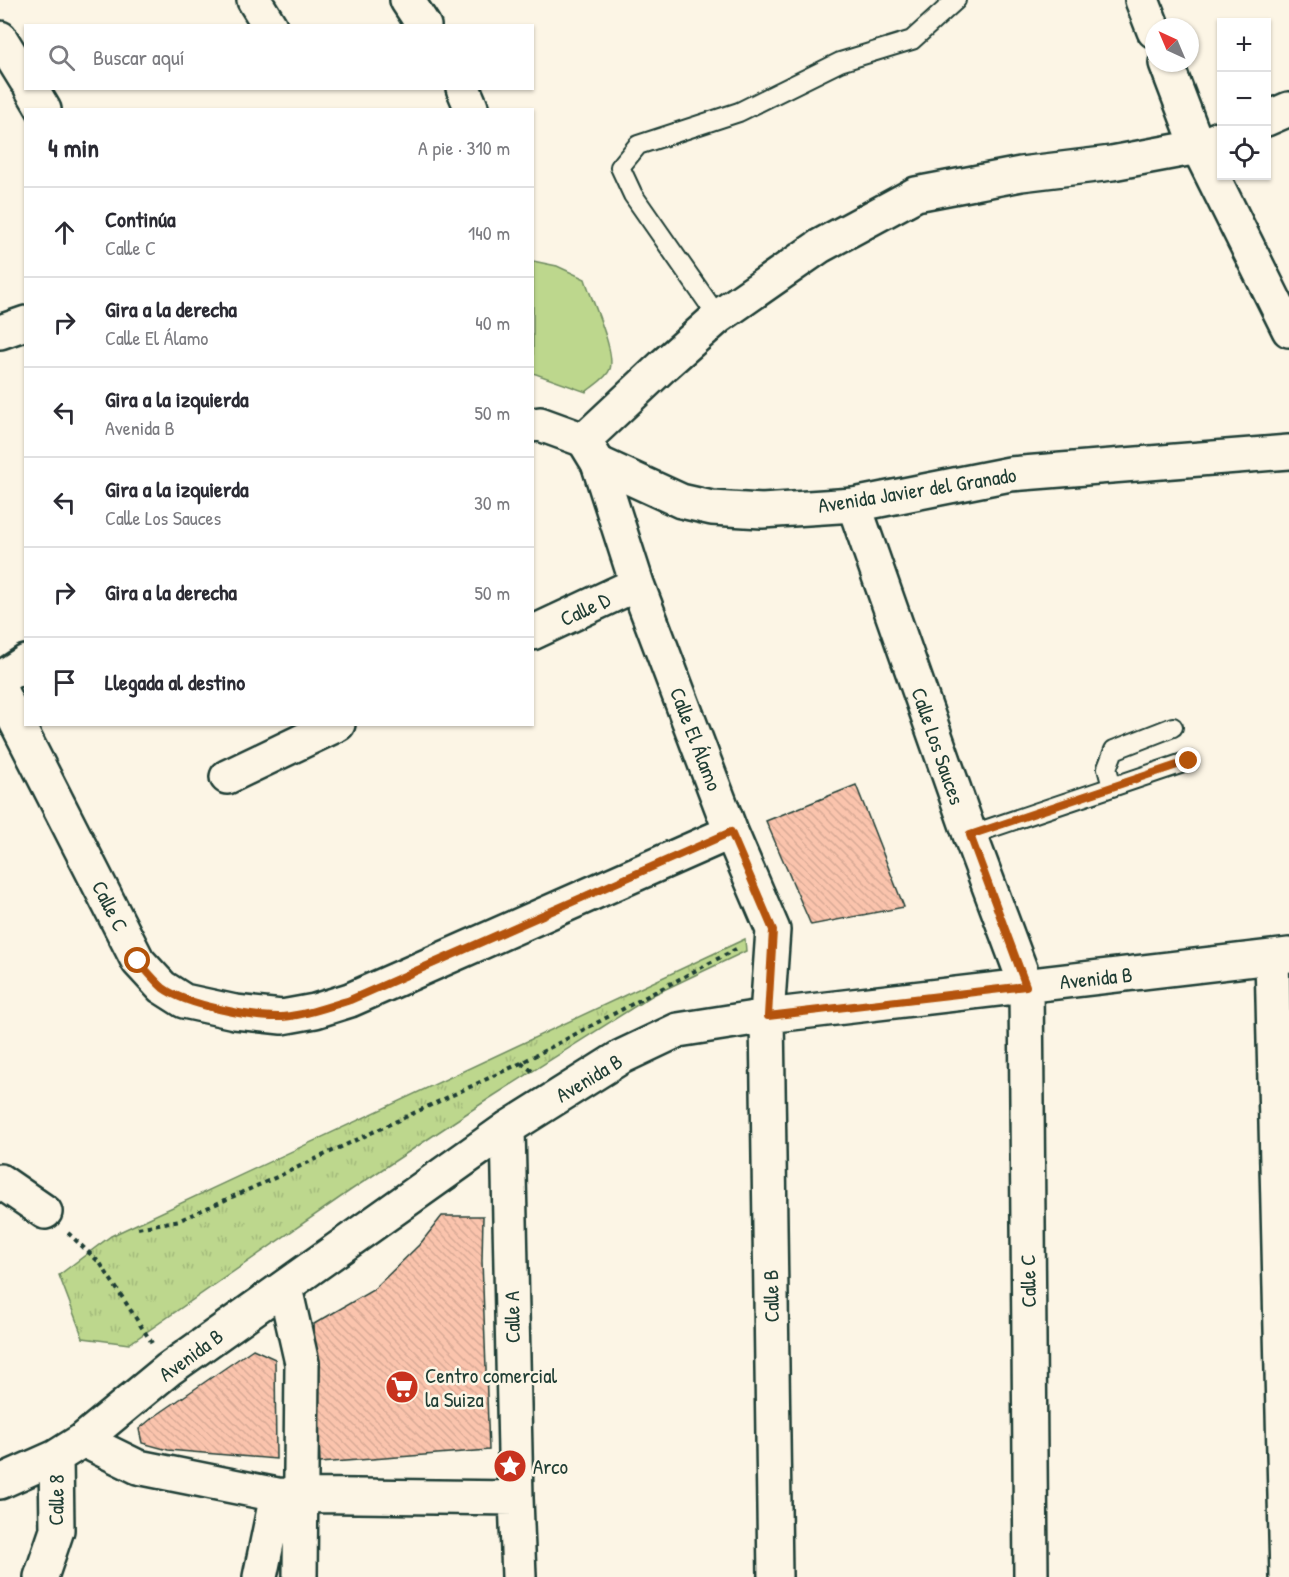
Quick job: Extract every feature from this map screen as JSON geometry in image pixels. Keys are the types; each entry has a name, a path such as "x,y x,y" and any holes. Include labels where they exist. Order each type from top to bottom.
{"street":[{"path":"254,0 269,24"},
{"path":"407,0 423,24"},
{"path":"1142,0 1149,18"},
{"path":"0,38 24,77"},
{"path":"1171,72 1210,142 1289,330"},
{"path":"32,90 43,108"},
{"path":"464,90 471,108"},
{"path":"1271,117 1289,109"},
{"path":"591,452 664,365 718,317 820,246 916,194 1021,174 1112,163 1210,142"},
{"path":"0,332 24,324"},
{"name":"Avenida Javier del Granado","path":"534,425 540,424 681,501 712,508 762,511 854,505 1010,474 1289,452"},
{"name":"Calle El Álamo","path":"591,452 637,584 731,832 773,930 768,1016"},
{"name":"Calle Los Sauces","path":"854,505 970,835 1026,986"},
{"name":"Calle D","path":"534,632 637,584"},
{"path":"0,679 24,663"},
{"name":"Calle C","path":"0,690 138,961 162,987 184,1000 235,1012 282,1017 315,1011 350,1000 731,832"},
{"path":"227,777 334,726"},
{"path":"1281,956 1287,1577"},
{"name":"Avenida B","path":"0,1482 69,1449 169,1369 508,1128 621,1057 678,1030 768,1016 1281,956"},
{"name":"Calle C","path":"1026,986 1031,1577"},
{"name":"Calle B","path":"768,1016 775,1577"},
{"name":"Calle A","path":"508,1128 519,1577"},
{"path":"0,1180 45,1212"},
{"path":"285,1288 302,1363 289,1495 300,1577"},
{"path":"69,1449 138,1467 289,1495 516,1498"},
{"name":"Calle 8","path":"41,1577 57,1530 69,1449"},
{"path":"260,1577 289,1495"}],"lane":[{"path":"718,317 633,195 620,167 638,145 739,112 840,62 912,39 956,0"},
{"path":"1112,787 1107,768 1114,750 1173,727"},
{"path":"970,835 1189,761"}],"path":[{"path":"138,1228 180,1220 511,1068 773,930"},
{"path":"45,1212 100,1263 169,1369"}],"green space":[{"path":"534,261 557,266 585,279 606,338 611,361 606,376 586,392 534,373"},
{"path":"745,939 746,951 653,995 490,1098 351,1190 129,1344 83,1338 59,1275 111,1236"}],"building":[{"path":"856,785 904,907 811,925 766,821"},
{"name":"Centro comercial la Suiza","path":"442,1216 483,1216 482,1261 489,1450 320,1463 314,1324 373,1290 420,1244"},
{"path":"253,1349 275,1359 276,1459 168,1450 142,1443 139,1429"}],"place":[{"name":"Centro comercial la Suiza","path":"402,1387"},
{"name":"Arco","path":"510,1466"}],"route":[{"path":"138,961 162,987 184,1000 235,1012 282,1017 315,1011 350,1000 731,832 773,930 768,1016 1026,986 970,835 1189,761"}]}
